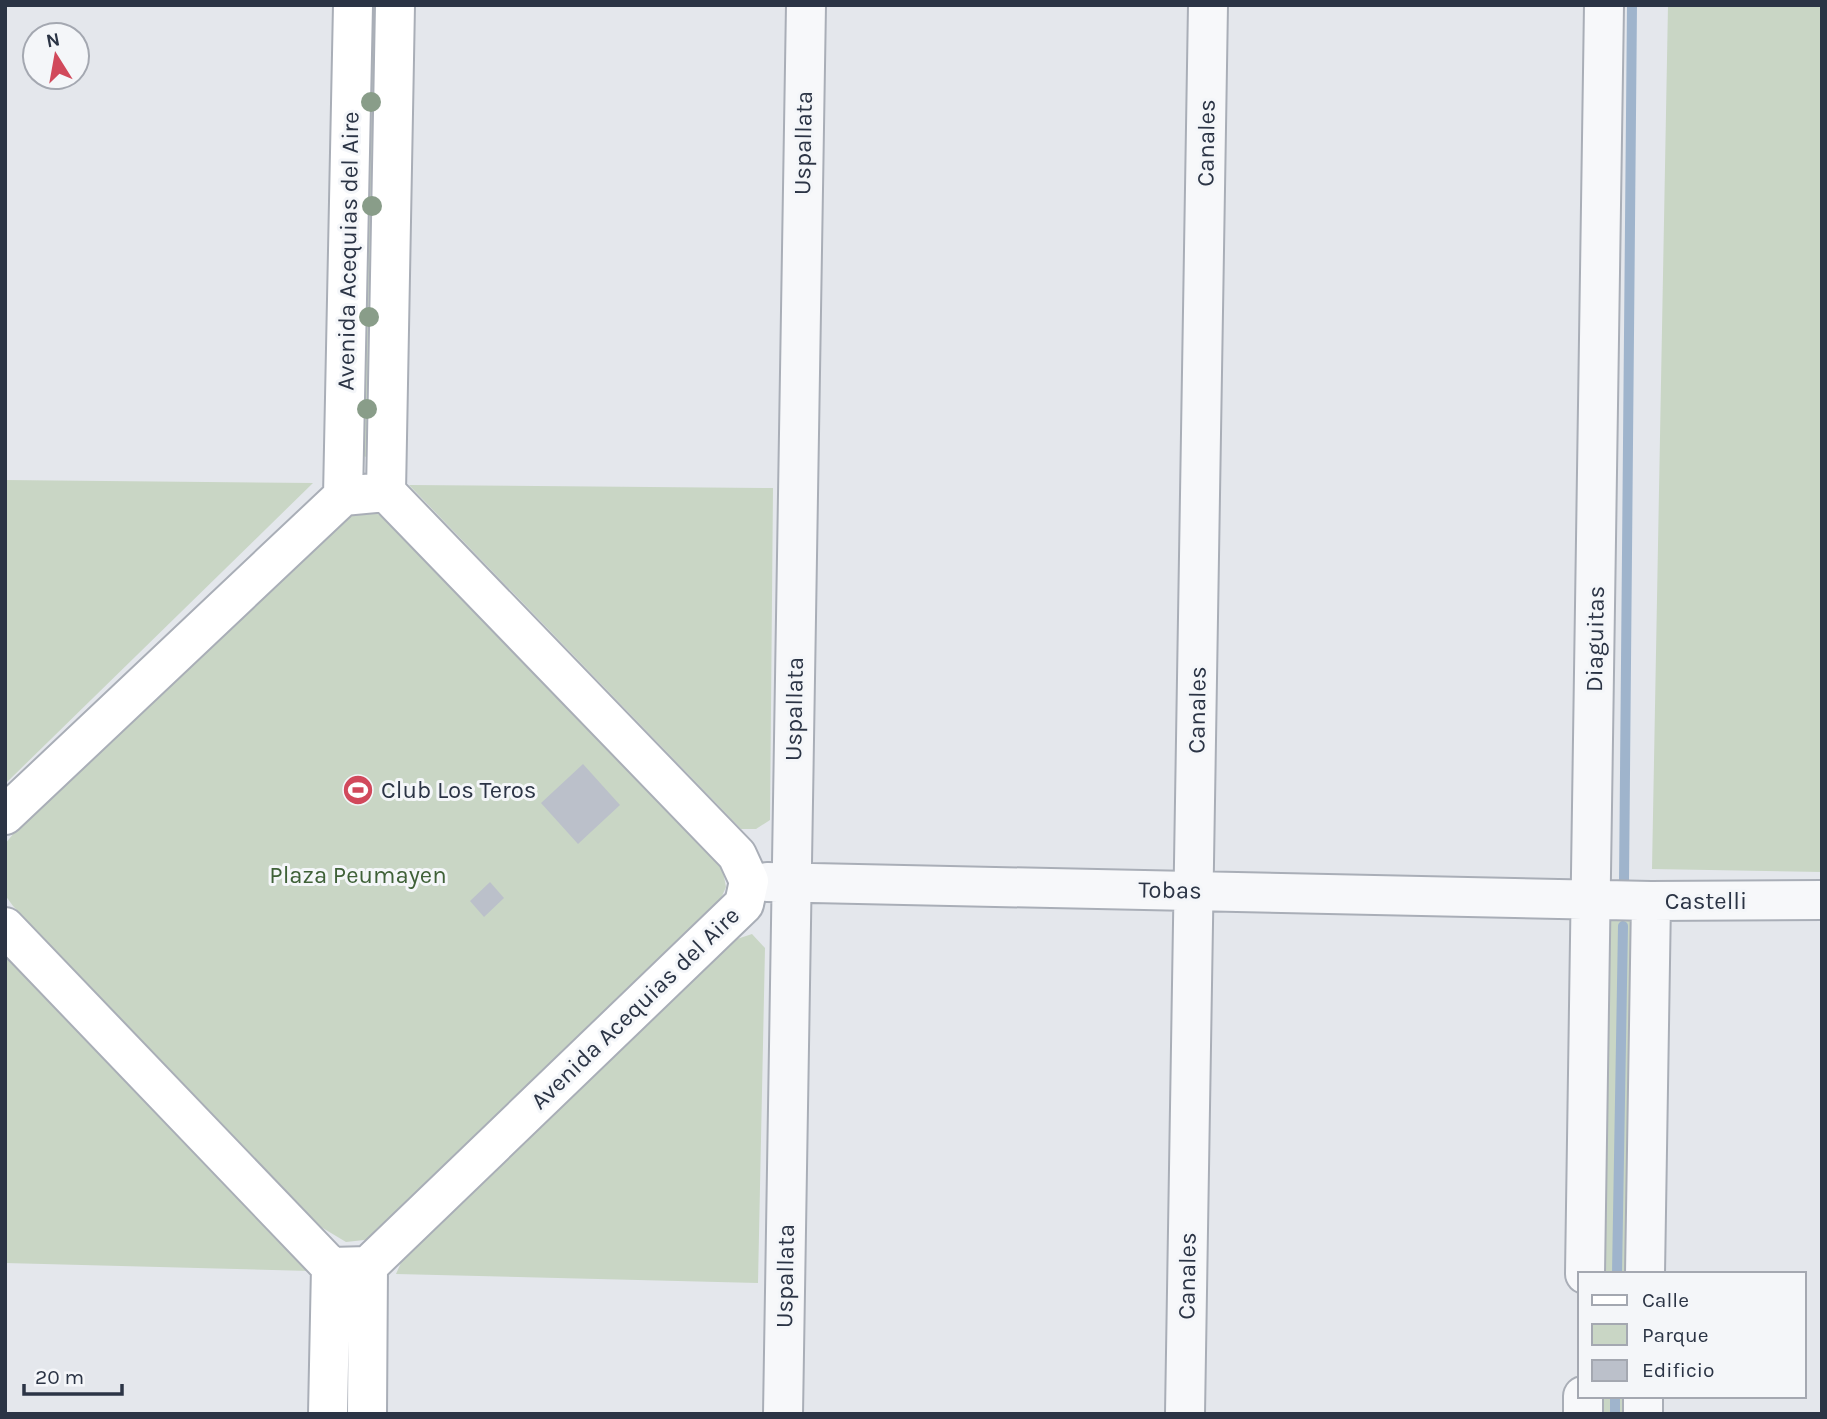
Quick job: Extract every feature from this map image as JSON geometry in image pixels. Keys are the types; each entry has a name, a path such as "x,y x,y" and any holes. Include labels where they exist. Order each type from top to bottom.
{"street":[{"name":"Avenida Acequias del Aire","path":"342,496 353,5"},
{"name":"Avenida Acequias del Aire","path":"368,1266 744,904 749,881 737,855 386,492 395,5"},
{"name":"Uspallata","path":"783,1414 806,5"},
{"name":"Canales","path":"1185,1414 1209,5"},
{"name":"Diaguitas","path":"1585,1272 1604,5"},
{"path":"5,815 342,496 386,492"},
{"name":"Tobas","path":"749,881 1591,898"},
{"name":"Castelli","path":"1591,898 1651,901 1822,900"},
{"path":"1645,1272 1651,901"},
{"path":"5,927 331,1267 328,1414"},
{"path":"331,1267 368,1266 367,1414"}],"green space":[{"path":"367,5 383,5 369,458 361,455"},
{"path":"1668,5 1822,5 1822,872 1652,869"},
{"path":"5,480 313,483 5,784"},
{"path":"409,485 773,488 770,820 756,829 741,829"},
{"name":"Plaza Peumayen","path":"370,510 393,522 721,861 726,887 715,912 373,1239 346,1242 321,1227 13,906 5,895 5,844 18,828 347,514"},
{"path":"1625,915 1634,921 1632,1272 1600,1272 1609,921 1616,916"},
{"path":"752,934 765,948 758,1283 396,1274 403,1258 734,940"},
{"path":"5,952 310,1271 5,1263"},
{"path":"1598,1398 1630,1398 1630,1414 1598,1414"}],"building":[{"path":"583,764 620,805 578,844 541,803"},
{"path":"490,882 504,898 484,917 470,901"}],"waterway":[{"path":"1624,883 1632,5"},
{"path":"1617,1272 1623,926"},
{"path":"1615,1398 1615,1414"}],"place":[{"name":"Club Los Teros","path":"358,790"}]}
